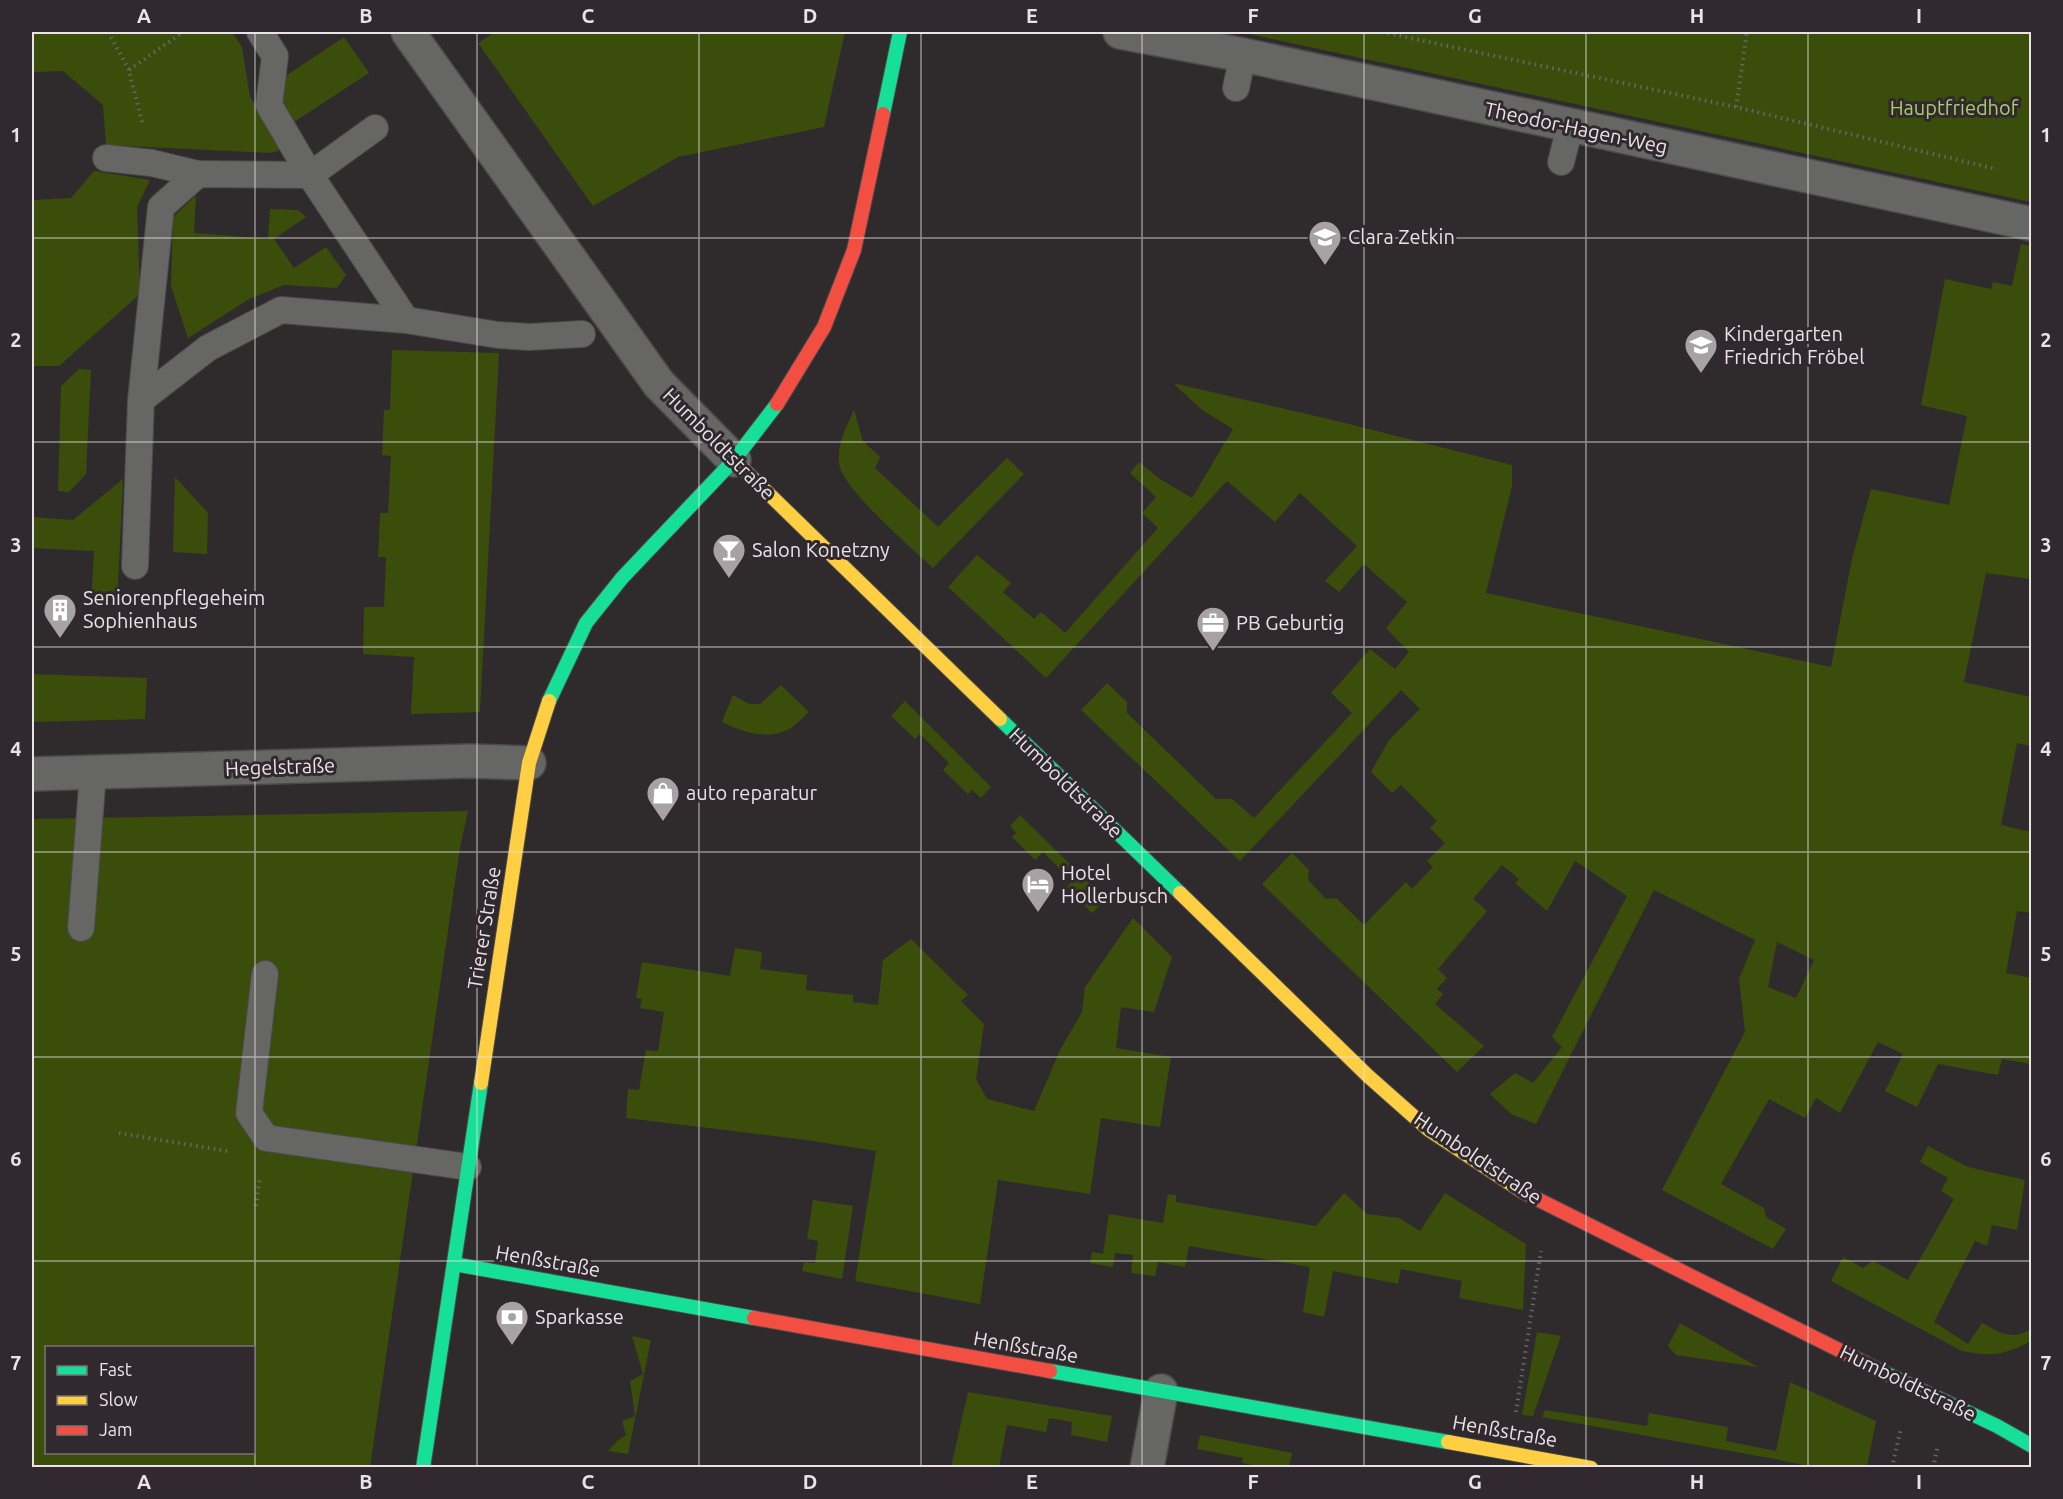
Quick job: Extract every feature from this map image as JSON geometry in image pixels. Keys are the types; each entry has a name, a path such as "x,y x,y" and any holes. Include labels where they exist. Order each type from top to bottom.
{"street":[{"name":"Humboldtstraße","path":"408,32 659,384 734,460 1368,1077 1429,1130 1518,1189 1910,1386 1997,1426 2031,1446"},
{"name":"Trierer Straße","path":"423,1467 529,763 552,691 586,623 622,578 734,460 782,397 824,327 854,249 900,32"},
{"name":"Theodor-Hagen-Weg","path":"1120,32 1243,55 1570,127 2031,224"},
{"name":"Hegelstraße","path":"32,774 470,761 529,763"},
{"name":"Henßstraße","path":"454,1264 1592,1467"},
{"path":"1147,1467 1161,1391"}],"lane":[{"path":"260,32 275,56 269,105 310,175 406,320"},
{"path":"1236,88 1243,55"},
{"path":"1561,162 1570,127"},
{"path":"106,158 152,163 198,174 310,175 375,128"},
{"path":"135,566 141,400 161,207 198,174"},
{"path":"141,400 208,348 281,310 406,320 498,335 529,337 582,334"},
{"path":"81,928 93,773"},
{"path":"265,974 249,1113 266,1138 468,1167"}],"path":[{"path":"108,32 129,70 152,163"},
{"path":"129,70 183,32"},
{"path":"1382,32 1736,107 1997,170"},
{"path":"1736,107 1747,32"},
{"path":"120,1133 230,1151"},
{"path":"1510,1452 1540,1254 1556,1209"}],"green space":[{"path":"32,32 232,32 242,47 250,97 278,138 280,150 271,153 106,145 103,105 63,71 32,72"},
{"path":"495,32 845,32 824,127 678,157 593,206 478,43"},
{"name":"Hauptfriedhof","path":"1240,32 2031,32 2031,202"},
{"path":"344,37 369,73 294,122 280,100 284,77"},
{"path":"94,171 150,180 137,207 140,294 59,366 32,366 32,200 71,198"},
{"path":"196,195 194,233 268,239 270,209 298,210 306,217 274,239 294,268 326,247 346,275 337,288 284,285 249,299 188,338 171,286 173,217"},
{"path":"2021,244 2032,246 2031,579 1986,573 1964,682 2031,697 2031,746 2017,743 2001,825 2031,832 2031,913 2017,911 2006,973 2031,978 2031,1064 2002,1059 1998,1075 1938,1064 1917,1107 1885,1091 1903,1054 1878,1042 1840,1113 1816,1098 1805,1118 1769,1099 1721,1184 1764,1208 1766,1217 1786,1229 1773,1249 1662,1190 1745,1032 1739,979 1755,940 1654,890 1536,1124 1511,1114 1490,1094 1515,1073 1533,1083 1562,1047 1552,1037 1627,896 1575,861 1547,911 1515,883 1519,879 1502,865 1473,899 1487,911 1438,969 1447,978 1437,989 1443,994 1435,1004 1484,1046 1457,1072 1262,884 1292,853 1309,870 1308,880 1326,899 1336,898 1364,925 1406,882 1412,889 1433,867 1427,861 1445,843 1430,828 1437,821 1401,785 1392,793 1371,772 1389,740 1420,709 1401,690 1240,861 1081,710 1107,683 1127,702 1127,713 1216,799 1232,799 1254,818 1352,713 1331,693 1370,649 1395,669 1409,652 1386,628 1407,602 1364,564 1339,592 1325,581 1357,546 1300,493 1275,522 1227,481 1046,678 948,587 977,555 1011,583 1003,592 1034,619 1041,612 1065,633 1158,528 1142,513 1156,497 1130,473 1139,462 1160,479 1192,498 1233,429 1202,410 1173,383 1512,465 1512,486 1486,593 1831,667 1852,559 1871,489 1949,505 1967,416 1921,405 1945,279 1991,289 1993,282 2012,286","holes":["1777,942 1814,960 1796,998 1768,987"]},
{"path":"392,350 499,353 480,712 411,714 414,657 363,654 364,607 384,607 386,557 378,557 380,513 388,513 391,456 382,455 384,410 390,410"},
{"path":"79,369 91,370 86,474 69,492 58,491 61,386"},
{"path":"854,410 863,441 880,457 875,468 938,527 1007,458 1024,474 933,568 864,502 843,474 839,463 839,449"},
{"path":"175,477 208,513 207,554 173,552"},
{"path":"123,479 117,606 91,604 94,551 32,548 32,517 73,520"},
{"path":"32,674 147,678 145,719 32,722"},
{"path":"781,685 809,712 791,728 774,734 756,734 722,722 733,695 749,704 760,704"},
{"path":"905,701 991,787 981,798 972,790 968,794 943,770 949,763 920,734 915,739 891,716"},
{"path":"468,811 460,848 370,1467 32,1467 32,819"},
{"path":"1020,815 1106,900 1092,913 1067,887 1072,881 1043,852 1035,860 1012,837 1016,833 1010,826"},
{"path":"1133,918 1172,957 1154,1012 1121,1007 1116,1048 1171,1057 1160,1127 1101,1118 1090,1194 998,1180 980,1304 855,1281 876,1151 626,1118 628,1089 639,1090 646,1050 658,1051 664,1012 640,1008 642,999 636,998 642,962 730,976 735,948 762,952 760,969 807,975 806,990 853,995 853,1002 878,1005 883,960 911,939 968,995 961,1001 984,1024 976,1079 987,1099 1034,1111 1060,1050 1082,1012 1085,987"},
{"path":"1928,1146 1968,1167 2025,1180 2017,1230 1992,1225 1987,1246 1975,1241 1934,1322 1968,1344 1982,1323 2012,1335 2018,1335 2031,1329 2031,1341 1998,1354 1962,1351 1831,1281 1843,1257 1863,1268 1873,1261 1908,1280 1954,1199 1941,1191 1948,1178 1920,1162"},
{"path":"1344,1193 1367,1214 1399,1218 1420,1231 1445,1193 1526,1244 1523,1310 1459,1298 1462,1281 1401,1269 1398,1284 1333,1271 1324,1317 1303,1312 1310,1267 1189,1246 1185,1267 1158,1262 1155,1276 1131,1273 1133,1255 1115,1253 1113,1267 1090,1263 1092,1252 1103,1254 1109,1214 1163,1223 1168,1194 1176,1195 1176,1202 1316,1226"},
{"path":"813,1200 853,1206 842,1279 802,1271 804,1262 815,1263 818,1241 807,1239"},
{"path":"1680,1323 1758,1367 1676,1355 1668,1346"},
{"path":"1537,1332 1561,1336 1533,1416 1522,1415"},
{"path":"632,1336 651,1340 628,1454 608,1451 626,1435 622,1421 635,1416 630,1381 643,1374"},
{"path":"1790,1382 1876,1421 1867,1467 1813,1467 1542,1417 1545,1410 1647,1426 1649,1413 1728,1427 1726,1441 1776,1451"},
{"path":"968,1392 1112,1416 1107,1442 1071,1435 1072,1422 1049,1418 1046,1432 1007,1425 999,1467 951,1467"},
{"path":"1200,1435 1292,1453 1289,1467 1264,1467 1242,1463 1243,1458 1197,1449"}],"traffic: fast":[{"path":"883,114 900,32"},
{"path":"549,701 586,623 622,578 734,460 777,404"},
{"path":"1000,719 1180,893"},
{"path":"423,1468 481,1083"},
{"path":"454,1264 754,1318"},
{"path":"1050,1371 1448,1442"},
{"path":"1883,1372 1997,1426 2032,1446"}],"traffic: slow":[{"path":"734,460 1000,719"},
{"path":"481,1083 529,763 549,701"},
{"path":"1180,893 1368,1076 1429,1130 1523,1192"},
{"path":"1448,1442 1591,1468"}],"traffic: jam":[{"path":"777,404 824,327 854,250 883,114"},
{"path":"1523,1192 1883,1372"},
{"path":"754,1318 1050,1371"}],"place":[{"name":"Clara Zetkin","path":"1325,266"},
{"name":"Kindergarten Friedrich Fröbel","path":"1701,374"},
{"name":"Salon Konetzny","path":"729,579"},
{"name":"Seniorenpflegeheim Sophienhaus","path":"60,639"},
{"name":"PB Geburtig","path":"1213,652"},
{"name":"auto reparatur","path":"663,822"},
{"name":"Hotel Hollerbusch","path":"1038,913"},
{"name":"Sparkasse","path":"512,1346"}]}
